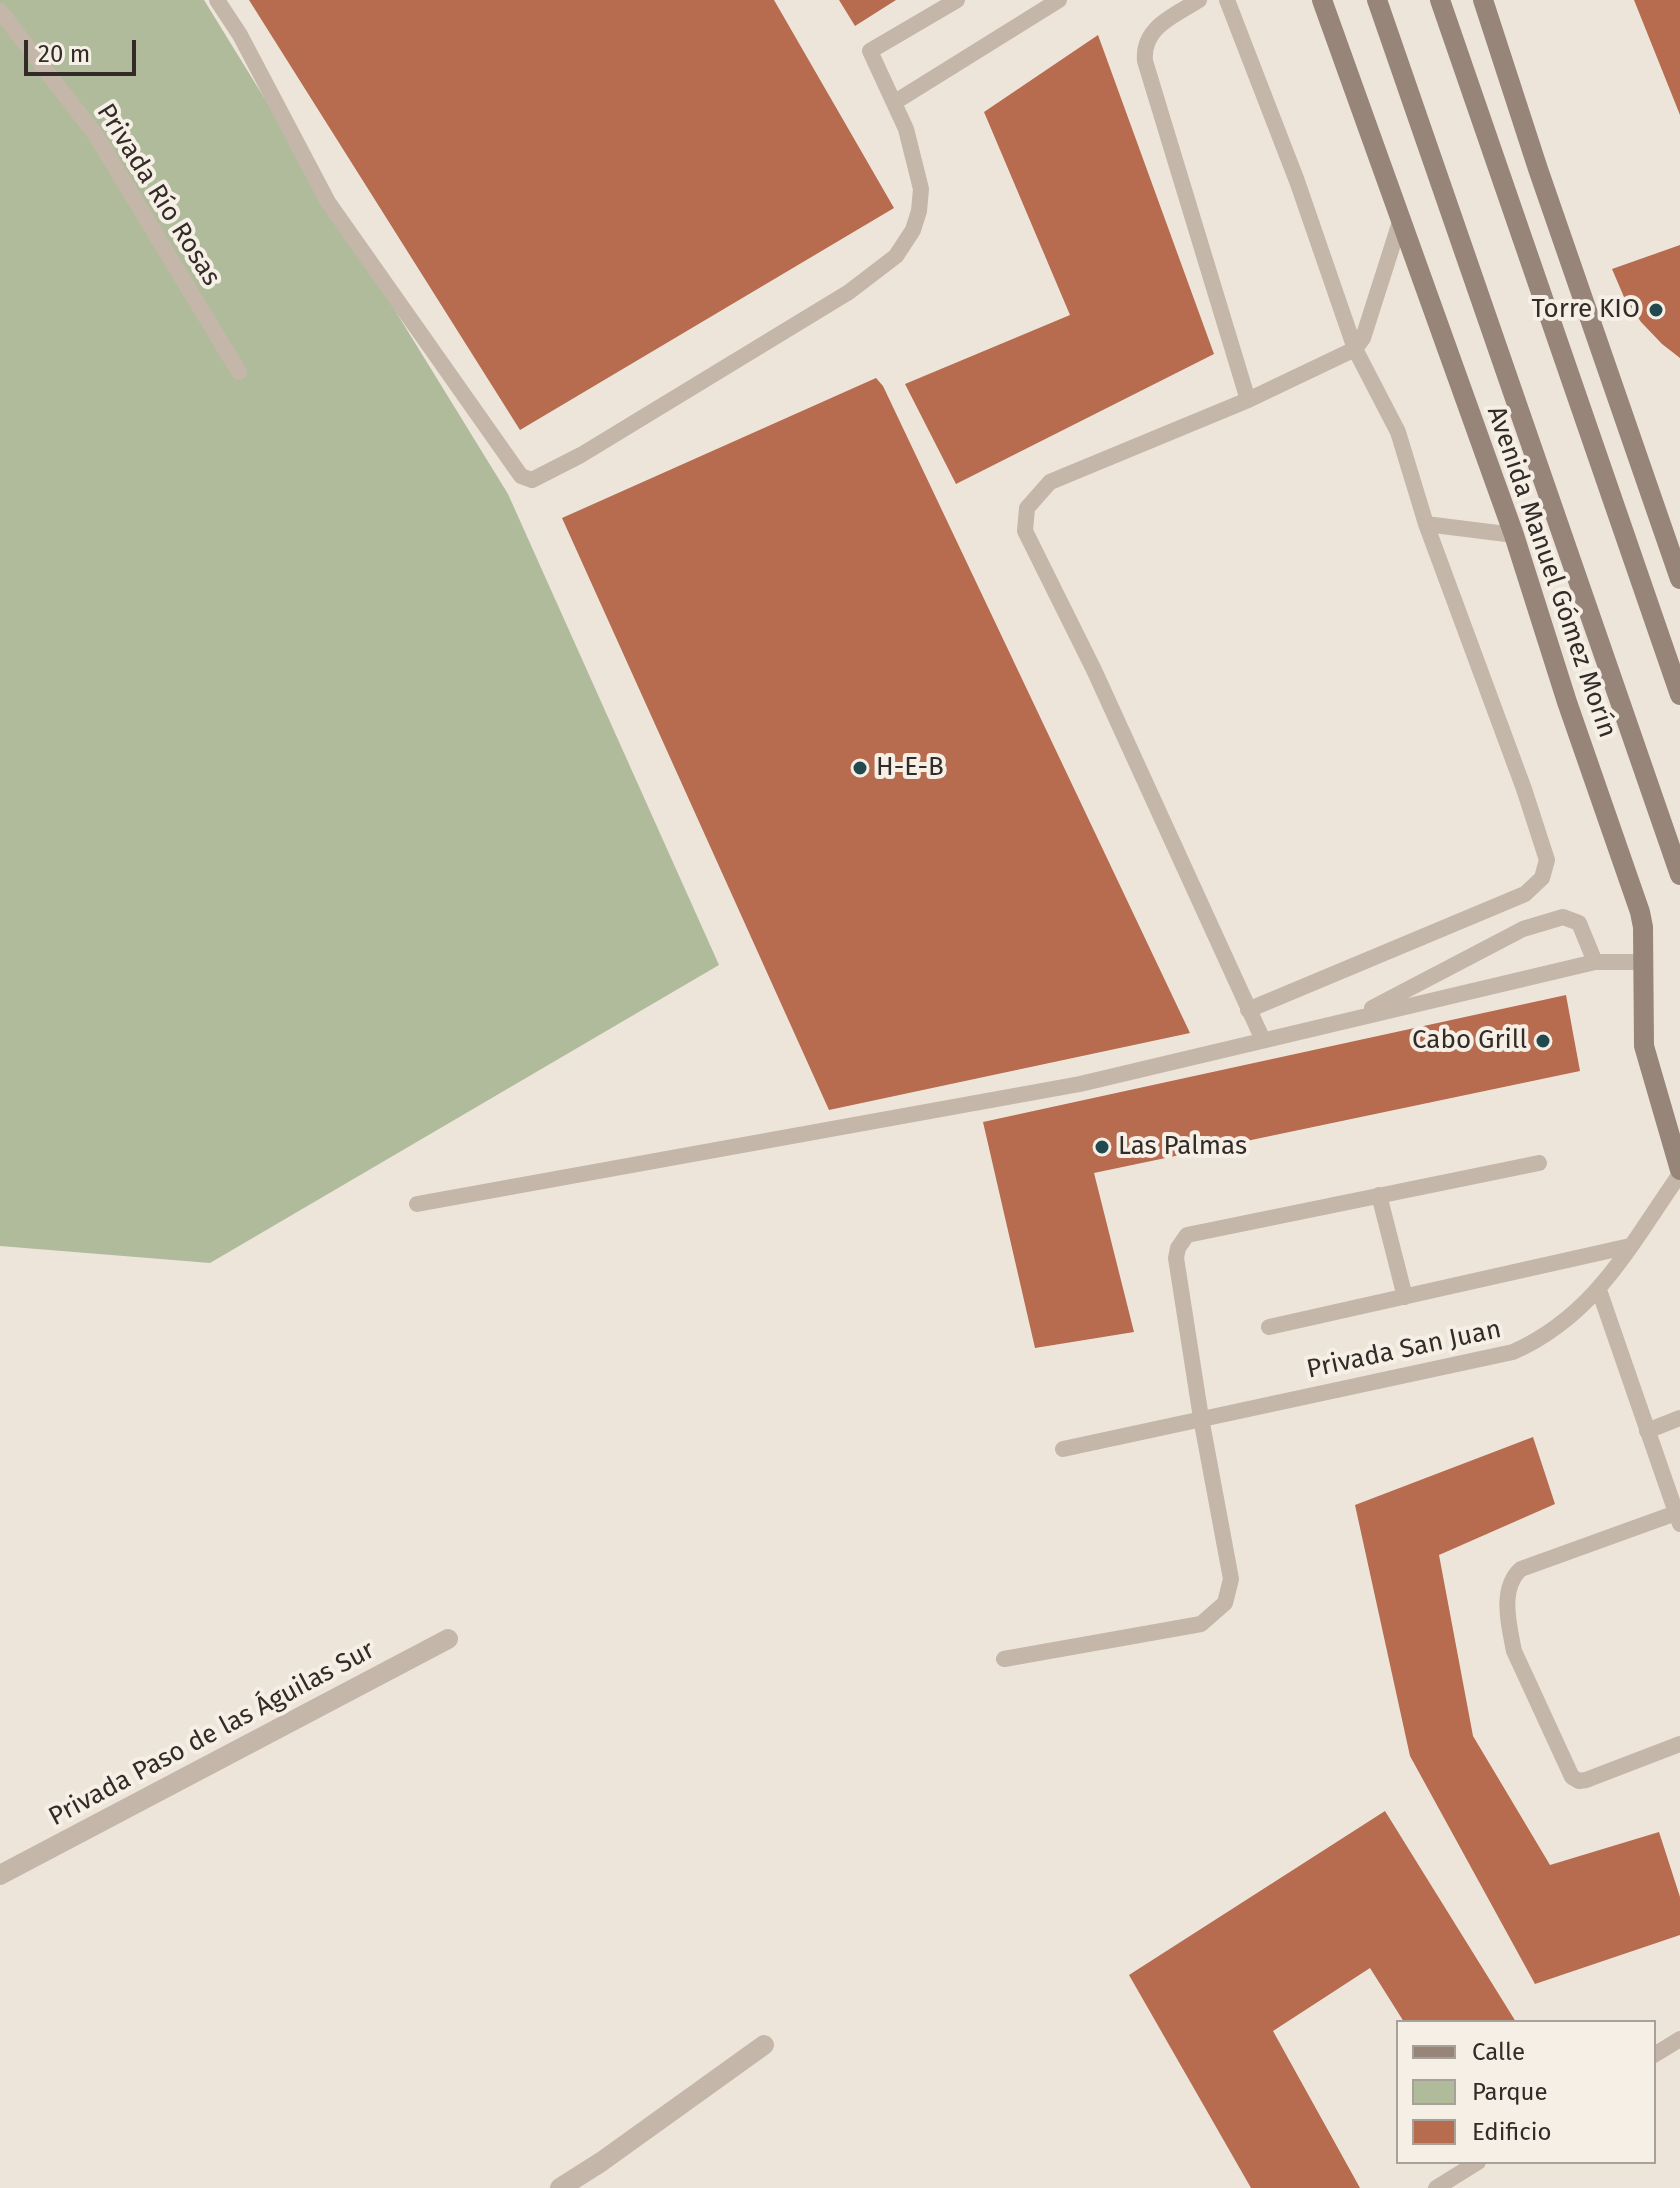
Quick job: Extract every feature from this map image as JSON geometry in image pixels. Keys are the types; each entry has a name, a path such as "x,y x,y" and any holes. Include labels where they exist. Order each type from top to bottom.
{"street":[{"name":"Avenida Manuel Gómez Morín","path":"1323,0 1514,535 1567,702 1640,912 1643,927 1644,1046 1680,1172"},
{"name":"Avenida Manuel Gómez Morín","path":"1377,0 1680,875"},
{"path":"1440,0 1680,695"},
{"path":"1483,0 1538,169 1678,565"},
{"name":"Privada Paso de las Águilas Sur","path":"0,1875 448,1639"},
{"path":"560,2188 764,2045"}],"lane":[{"path":"217,0 240,35 328,202 521,476 532,480 581,455 849,292 896,256 913,230 921,189 912,150 895,102 870,51 957,0"},
{"path":"895,102 1059,0"},
{"path":"1199,0 1154,30 1144,47 1145,61 1248,400"},
{"path":"1227,0 1297,181 1355,349 1398,432 1426,524 1524,789 1547,860 1542,878 1525,894 1248,1010"},
{"name":"Privada Río Rosas","path":"0,11 95,134 239,372"},
{"path":"1263,1040 1094,670 1025,531 1027,508 1050,482 1248,400 1355,349 1363,338 1400,222"},
{"path":"1426,524 1514,535"},
{"path":"1353,1018 1492,943 1549,920 1563,917 1579,923 1595,962"},
{"path":"417,1204 1080,1084 1595,962 1644,962"},
{"path":"1004,1659 1201,1624 1225,1603 1231,1579 1176,1258 1182,1241 1195,1232 1539,1163"},
{"name":"Privada San Juan","path":"1063,1449 1513,1352 1541,1340 1574,1315 1599,1290 1680,1172"},
{"path":"1379,1195 1405,1297"},
{"path":"1269,1327 1630,1246"},
{"path":"1599,1290 1678,1519 1521,1569 1508,1589 1510,1629 1514,1651 1572,1777 1579,1781 1586,1780 1680,1744"},
{"path":"1647,1431 1680,1418"},
{"path":"1656,2054 1680,2039"},
{"path":"1436,2188 1475,2164"}],"green space":[{"path":"0,0 204,0 508,494 719,965 210,1263 0,1246"}],"building":[{"path":"249,0 774,0 894,208 520,430"},
{"path":"839,0 896,0 855,26"},
{"path":"1634,0 1680,0 1680,115"},
{"path":"1098,35 1214,354 956,484 905,384 1070,315 984,112"},
{"name":"Torre KIO","path":"1680,245 1680,358 1641,322 1624,297 1612,269"},
{"path":"876,378 883,386 1190,1033 829,1110 562,518"},
{"name":"Las Palmas","path":"1566,995 1580,1071 1094,1173 1134,1332 1035,1348 983,1122"},
{"path":"1533,1437 1555,1504 1439,1555 1473,1736 1550,1865 1659,1832 1680,1897 1680,1935 1535,1984 1410,1756 1355,1505"},
{"path":"1385,1811 1515,2020 1403,2020 1370,1968 1273,2031 1360,2188 1251,2188 1129,1975"}],"place":[{"name":"Torre KIO","path":"1656,310"},
{"name":"H-E-B","path":"860,768"},
{"name":"Cabo Grill","path":"1543,1041"},
{"name":"Las Palmas","path":"1102,1147"}]}
